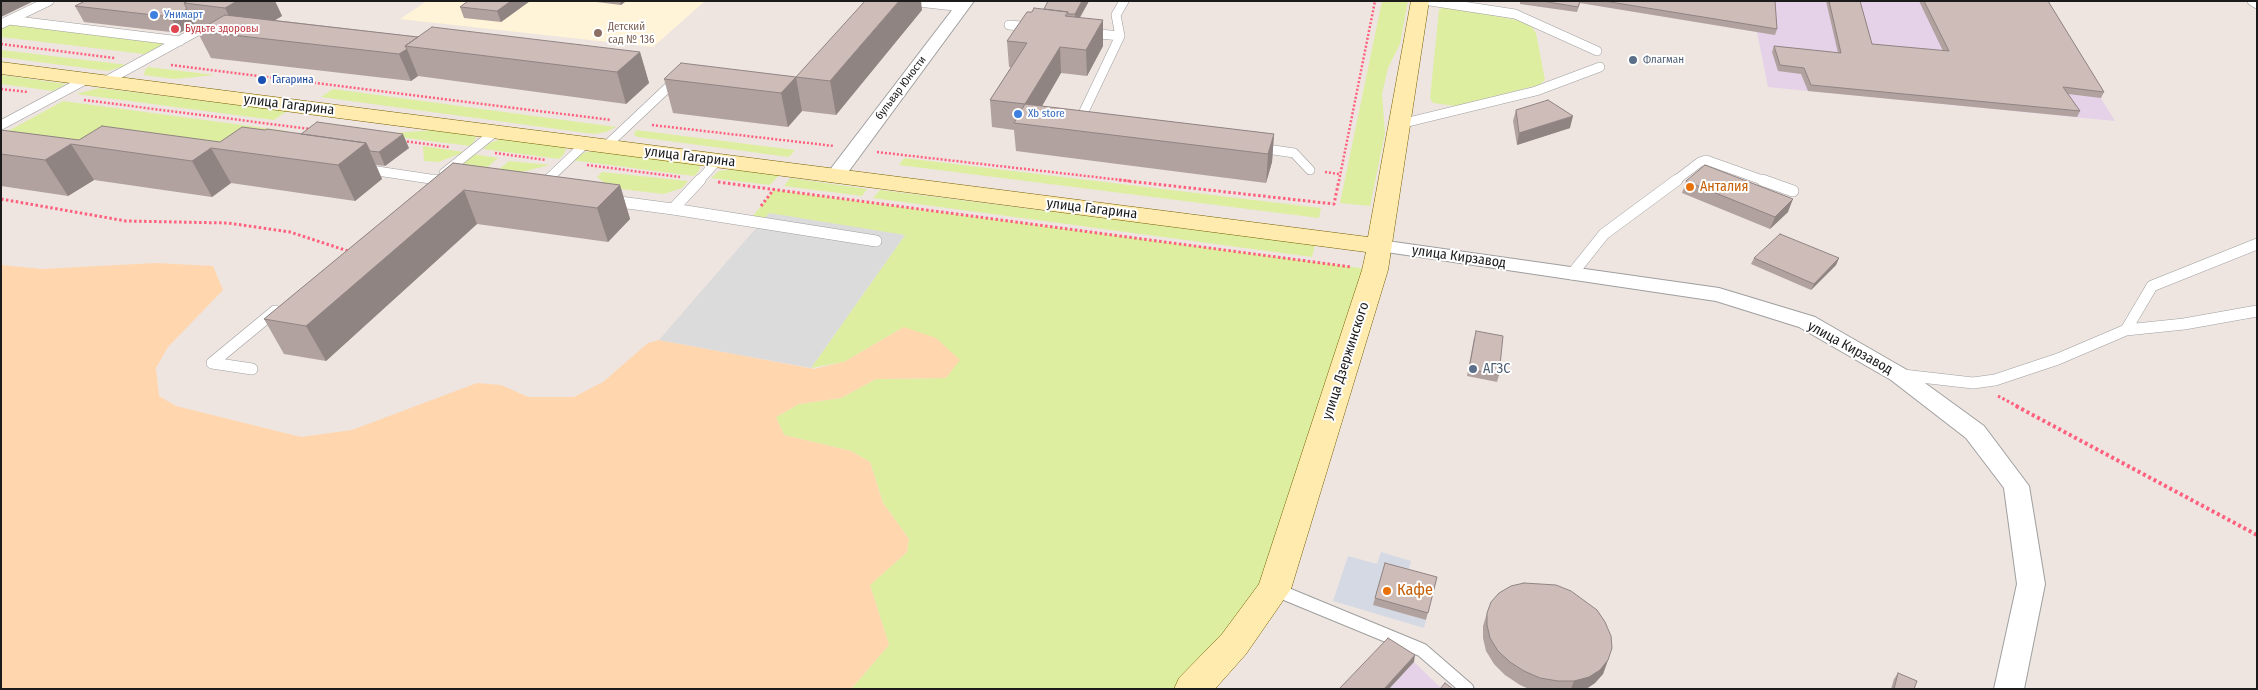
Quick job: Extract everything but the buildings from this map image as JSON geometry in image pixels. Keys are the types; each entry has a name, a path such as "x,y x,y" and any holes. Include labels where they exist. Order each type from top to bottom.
{"street":[{"name":"улица Дзержинского","path":"1192,689 1234,644 1274,589 1375,270 1420,1"},
{"name":"бульвар Юности","path":"836,176 965,4"},
{"name":"улица Гагарина","path":"1,68 1380,246"},
{"name":"улица Кирзавод","path":"1380,246 1719,295 1807,322 1899,375 1975,432 2016,486 2031,584 2009,689"}],"lane":[{"path":"5,22 49,1"},
{"path":"909,1 965,4"},
{"path":"1087,127 1077,126 1120,36 1116,15 1124,1"},
{"path":"1430,1 1515,14 1597,50"},
{"path":"2252,1 2257,4"},
{"path":"1,125 56,96 143,62 219,19"},
{"path":"5,22 180,41"},
{"path":"1009,25 1046,29"},
{"path":"1083,32 1120,36"},
{"path":"1400,124 1536,91 1600,67"},
{"path":"546,192 537,191 566,162 631,122 681,75"},
{"path":"426,188 495,132"},
{"path":"1255,148 1294,153 1310,170"},
{"path":"673,209 718,160"},
{"path":"1572,274 1604,234 1700,162 1706,160 1714,162 1792,191"},
{"path":"350,167 437,180"},
{"path":"605,200 876,241"},
{"path":"2126,330 2152,286 2257,244"},
{"path":"252,369 212,363 287,301"},
{"path":"1899,375 1973,383 1994,380 2058,359 2126,330 2184,324 2257,312"},
{"path":"1274,589 1422,650 1467,689"}],"path":[{"path":"870,152 1334,204 1374,1"},
{"path":"1,44 834,147"},
{"path":"1,89 311,129"},
{"path":"396,140 1352,267"},
{"path":"806,150 810,144"},
{"path":"1,199 126,221 228,223 290,232 348,252"},
{"path":"1973,383 2137,469 2257,536"}],"shaded area":[{"name":"Детский сад № 136","path":"427,1 705,1 653,47 400,19"},
{"path":"1520,1 2041,1 2115,121 1768,87 1757,32 1580,3 1577,12 1520,4"},
{"path":"769,213 905,235 811,368 659,340"},
{"path":"1381,552 1411,561 1407,576 1374,605 1426,620 1424,628 1333,601 1348,556 1377,564"},
{"path":"1414,662 1442,689 1389,689"}],"green space":[{"path":"1382,1 1408,1 1400,44 1388,68 1382,94 1385,133 1370,206 1340,203"},
{"path":"1443,7 1521,21 1531,26 1536,33 1545,80 1539,85 1455,106 1433,103 1430,98 1439,10"},
{"path":"12,23 168,42 144,54 1,37 1,28"},
{"path":"1,50 128,65 108,71 1,57"},
{"path":"148,67 215,75 175,79 144,75"},
{"path":"1,75 66,84 53,91 1,84"},
{"path":"99,88 287,111 274,120 76,94"},
{"path":"333,89 616,127 606,132 594,134 321,97"},
{"path":"63,101 287,131 268,144 105,154 1,135"},
{"path":"435,130 469,134 475,136 476,139 470,146 391,136 395,133"},
{"path":"636,130 795,150 789,157 638,137 634,135"},
{"path":"513,138 560,144 566,148 564,154 559,159 483,149 490,143 501,139"},
{"path":"423,146 464,152 439,162 424,161"},
{"path":"599,151 695,163 700,167 694,176 571,160 577,155"},
{"path":"472,154 498,158 471,181 445,177"},
{"path":"904,158 1321,208 1319,218 899,165"},
{"path":"509,161 550,165 485,181"},
{"path":"736,169 779,175 770,185 711,178 719,171"},
{"path":"602,172 688,181 682,188 664,194 611,188 597,177"},
{"path":"790,178 867,189 862,196 784,186"},
{"path":"774,190 1375,270 1274,589 1192,689 851,689 889,645 870,585 907,552 909,539 883,503 870,462 851,451 784,435 776,417 799,404 841,398 876,379 946,378 904,327 844,362 811,368 905,235 749,221"},
{"path":"880,190 1315,245 1312,257 873,198"}],"sand":[{"path":"156,263 213,266 223,290 168,347 156,368 159,396 176,406 301,437 352,430 477,383 501,385 528,397 574,397 603,382 648,343 659,340 814,369 844,362 904,327 936,338 960,360 946,378 876,379 841,398 799,404 776,417 784,435 851,451 870,462 883,503 909,539 907,552 870,585 889,645 851,689 1,689 1,265 42,269"}],"place":[{"name":"Унимарт","path":"154,15"},
{"name":"Будьте здоровы","path":"175,29"},
{"name":"Детский сад № 136","path":"598,33"},
{"name":"Флагман","path":"1633,60"},
{"name":"Гагарина","path":"262,80"},
{"name":"Xb store","path":"1018,114"},
{"name":"Анталия","path":"1690,187"},
{"name":"АГЗС","path":"1473,369"},
{"name":"Кафе","path":"1387,591"}]}
